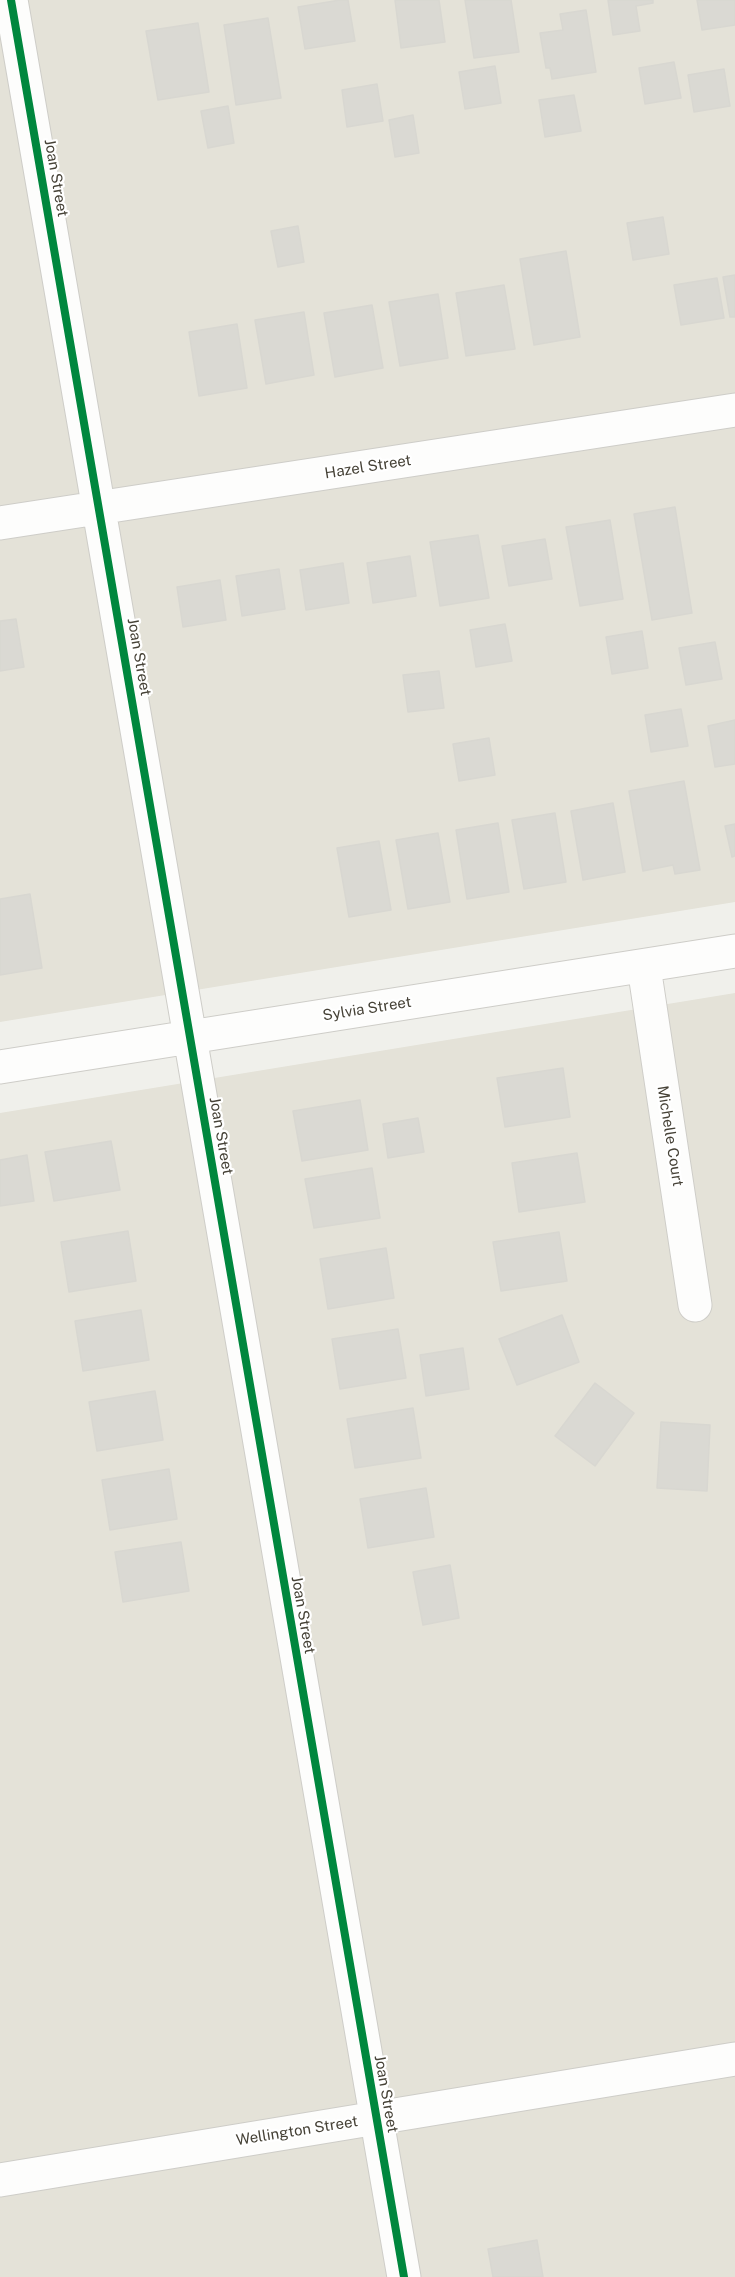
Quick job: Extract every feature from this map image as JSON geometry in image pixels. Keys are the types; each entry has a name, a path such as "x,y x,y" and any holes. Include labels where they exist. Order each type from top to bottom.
{"street":[{"name":"Joan Street","path":"11,0 404,2277"},
{"name":"Hazel Street","path":"0,523 735,410"},
{"name":"Sylvia Street","path":"0,1067 735,951"},
{"name":"Michelle Court","path":"644,967 695,1305"},
{"name":"Wellington Street","path":"0,2180 735,2059"}],"shaded area":[{"path":"0,0 735,0 735,902 0,1022"},
{"path":"735,993 735,2277 0,2277 0,1113"}],"building":[{"path":"348,0 355,41 305,49 298,7"},
{"path":"395,0 439,0 445,42 401,48"},
{"path":"465,0 511,0 519,52 474,58"},
{"path":"608,0 653,0 653,3 636,6 640,31 613,35"},
{"path":"697,0 735,0 735,25 702,30"},
{"path":"586,10 596,72 552,79 550,68 546,68 540,33 563,30 560,14"},
{"path":"268,18 281,98 236,105 224,25"},
{"path":"198,23 209,92 158,100 146,31"},
{"path":"674,62 681,98 645,104 639,68"},
{"path":"495,66 501,103 465,109 459,72"},
{"path":"724,69 730,106 694,112 688,75"},
{"path":"377,84 383,121 347,127 342,90"},
{"path":"574,95 581,131 545,137 539,100"},
{"path":"228,106 234,143 208,148 201,111"},
{"path":"413,115 419,153 395,157 389,120"},
{"path":"663,217 669,254 633,260 627,223"},
{"path":"298,226 304,262 278,267 271,231"},
{"path":"566,251 580,337 534,345 520,259"},
{"path":"735,275 735,317 730,317 723,277"},
{"path":"717,278 724,318 681,325 674,285"},
{"path":"504,285 515,349 466,356 456,293"},
{"path":"438,294 448,358 400,366 389,302"},
{"path":"372,305 383,368 335,377 324,313"},
{"path":"304,312 314,375 266,384 255,320"},
{"path":"237,324 247,388 199,396 189,332"},
{"path":"675,507 692,613 652,620 634,514"},
{"path":"610,520 623,599 580,606 566,527"},
{"path":"478,535 489,598 440,606 430,542"},
{"path":"545,539 552,579 509,586 502,546"},
{"path":"410,556 416,596 373,603 367,563"},
{"path":"343,563 349,603 306,610 300,570"},
{"path":"279,569 285,609 242,616 236,576"},
{"path":"220,580 226,620 183,627 177,587"},
{"path":"16,619 24,667 0,671 0,621"},
{"path":"505,624 512,661 476,667 470,630"},
{"path":"642,631 648,668 612,674 606,637"},
{"path":"715,642 722,679 686,685 679,648"},
{"path":"439,671 444,708 408,712 403,675"},
{"path":"681,709 688,746 651,752 645,715"},
{"path":"735,720 735,764 715,767 708,726"},
{"path":"489,738 495,775 459,781 453,744"},
{"path":"684,781 700,870 675,874 673,865 643,871 629,791"},
{"path":"613,803 625,872 583,880 571,811"},
{"path":"555,813 566,882 524,889 512,820"},
{"path":"498,823 509,892 467,899 456,830"},
{"path":"735,824 735,856 732,857 725,826"},
{"path":"438,833 450,902 408,909 396,840"},
{"path":"379,841 391,910 349,917 337,848"},
{"path":"30,894 42,968 0,975 0,899"},
{"path":"563,1068 570,1117 505,1127 497,1078"},
{"path":"360,1100 368,1150 302,1161 293,1111"},
{"path":"418,1118 424,1152 388,1158 383,1124"},
{"path":"111,1141 120,1190 54,1201 45,1152"},
{"path":"577,1153 585,1202 519,1212 512,1163"},
{"path":"27,1155 34,1201 0,1206 0,1160"},
{"path":"372,1168 380,1218 314,1228 305,1179"},
{"path":"128,1231 136,1281 69,1292 61,1242"},
{"path":"559,1232 567,1281 501,1291 493,1242"},
{"path":"386,1248 394,1298 328,1309 320,1259"},
{"path":"141,1310 149,1360 83,1371 75,1321"},
{"path":"562,1315 579,1362 517,1385 499,1339"},
{"path":"398,1329 406,1378 340,1389 332,1339"},
{"path":"463,1348 469,1389 426,1396 420,1355"},
{"path":"595,1383 634,1413 595,1466 555,1436"},
{"path":"155,1391 163,1440 97,1451 89,1402"},
{"path":"413,1408 421,1458 355,1468 347,1419"},
{"path":"661,1422 710,1425 707,1491 657,1488"},
{"path":"169,1469 177,1519 110,1530 102,1480"},
{"path":"426,1488 434,1537 368,1548 360,1499"},
{"path":"181,1542 189,1591 123,1602 115,1552"},
{"path":"450,1565 459,1618 423,1625 413,1572"},
{"path":"537,2240 543,2277 493,2277 488,2249"}],"cycle path":[{"path":"11,0 404,2277"}]}
